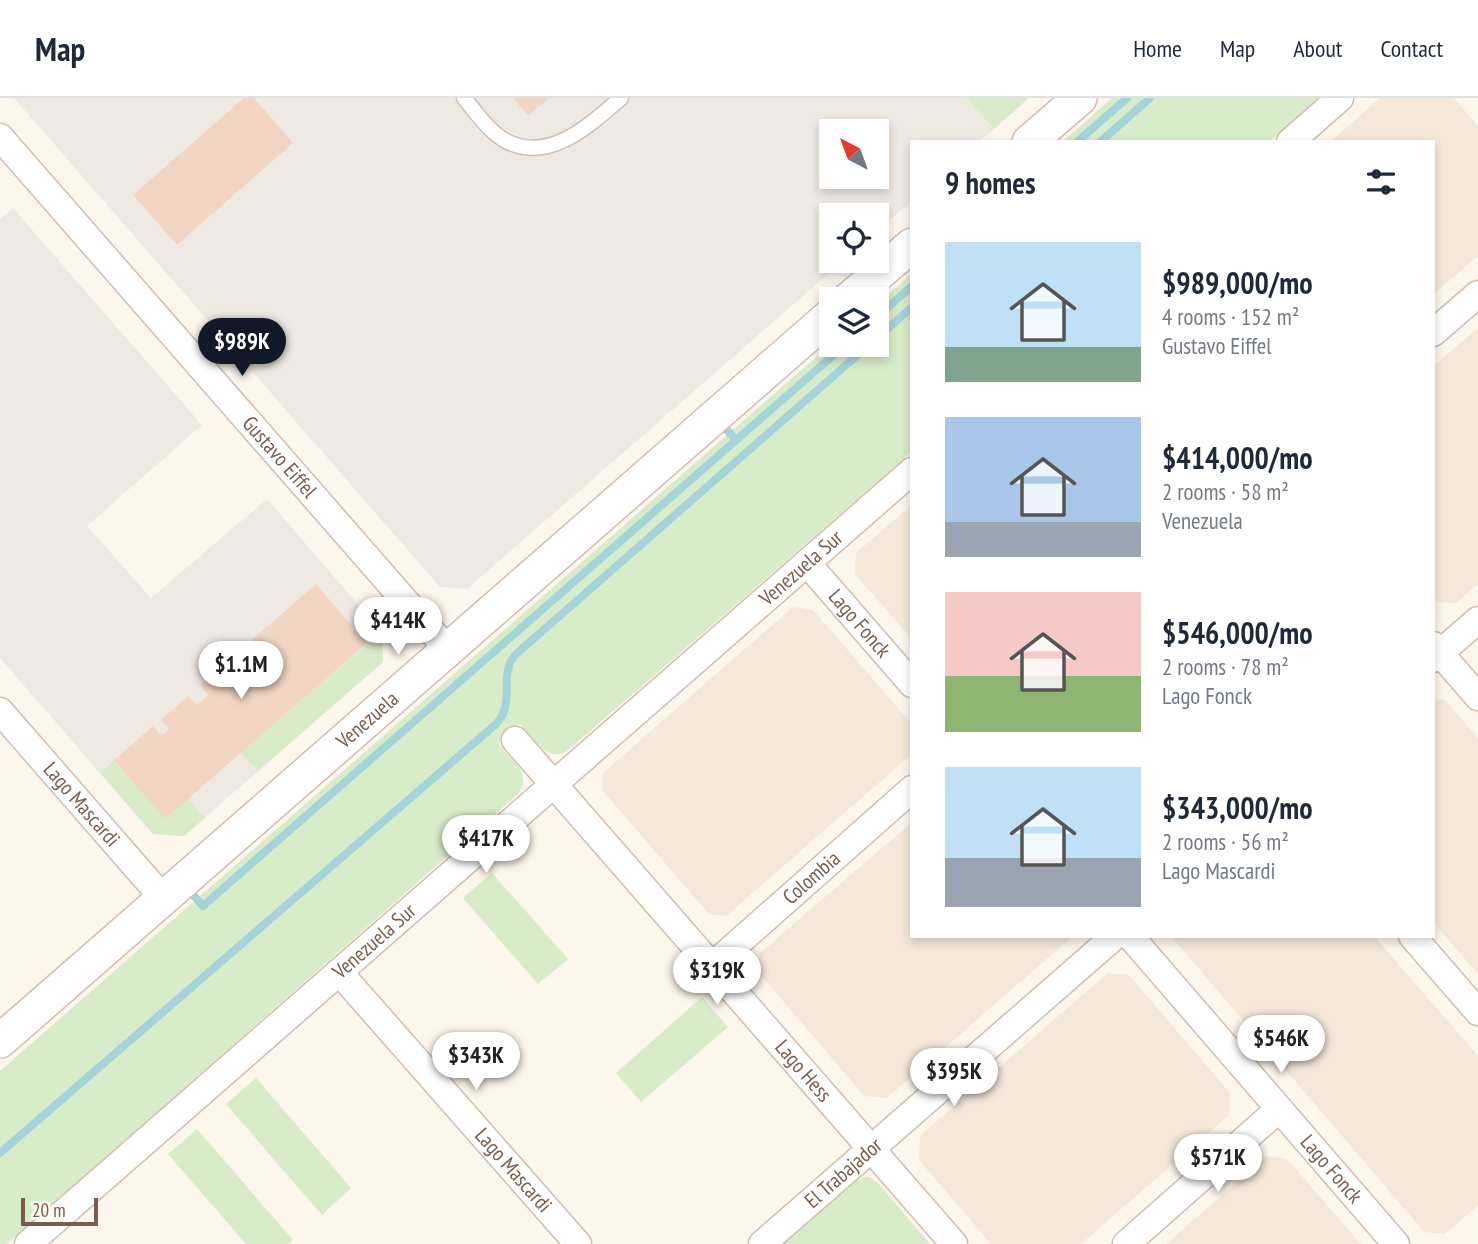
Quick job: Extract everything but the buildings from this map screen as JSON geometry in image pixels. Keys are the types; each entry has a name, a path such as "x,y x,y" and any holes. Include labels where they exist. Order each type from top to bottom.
{"street":[{"path":"1032,140 1080,98"},
{"path":"1292,140 1340,98"},
{"name":"Gustavo Eiffel","path":"0,137 448,650"},
{"path":"863,287 910,246"},
{"path":"1435,331 1478,294"},
{"name":"Venezuela","path":"0,1041 819,325"},
{"name":"Venezuela Sur","path":"28,1244 910,473"},
{"name":"Lago Fonck","path":"807,563 910,682"},
{"path":"1478,620 1435,652 1478,696"},
{"name":"Lago Mascardi","path":"0,711 163,898"},
{"name":"Lago Hess","path":"515,740 954,1244"},
{"name":"Colombia","path":"712,966 910,791"},
{"name":"El Trabajador","path":"762,1244 1113,938"},
{"name":"Lago Fonck","path":"1132,938 1396,1244"},
{"path":"1414,938 1478,1012"},
{"name":"Lago Mascardi","path":"340,972 578,1244"},
{"path":"1126,1244 1279,1109"}],"lane":[{"path":"464,98 491,129 506,141 539,147 552,145 577,134 621,98"}],"shaded area":[{"path":"14,98 966,98 994,129 981,140 910,140 910,203 889,221 889,203 819,203 819,273 829,273 467,589 440,587"},
{"path":"1380,98 1454,98 1478,126 1478,256 1435,293 1435,140 1332,140"},
{"path":"13,208 202,425 87,526 151,598 267,499 383,633 383,662 184,836 153,834 0,658 0,219"},
{"path":"1478,328 1478,584 1456,603 1435,602 1435,364"},
{"path":"910,507 910,637 855,574 856,553"},
{"path":"793,607 813,610 910,722 910,756 726,916 709,914 602,790 603,773"},
{"path":"1435,699 1445,700 1478,738 1478,974 1435,924"},
{"path":"910,824 910,938 1071,938 887,1098 864,1096 759,973 759,954"},
{"path":"1173,938 1376,938 1478,1056 1478,1205 1445,1234 1424,1232"},
{"path":"1108,973 1129,975 1230,1093 1229,1115 1081,1244 991,1244 919,1160 920,1136"},
{"path":"1267,1156 1287,1159 1361,1244 1166,1244"}],"green space":[{"path":"966,98 1029,98 994,129"},
{"path":"1112,98 1320,98 1271,140 1064,140"},
{"path":"910,275 910,454 567,751 552,754 546,751 520,724 498,743 522,773 522,787 518,794 7,1244 0,1244 0,1071 819,354 819,357 889,357 889,293"},
{"path":"382,631 383,662 258,771 241,753"},
{"path":"114,760 165,819 188,799 205,818 184,836 153,834 100,773"},
{"path":"492,873 568,959 538,984 463,898"},
{"path":"702,997 728,1027 641,1102 616,1073"},
{"path":"256,1078 351,1188 322,1215 226,1104"},
{"path":"197,1129 293,1240 288,1244 246,1244 168,1154"},
{"path":"869,1177 878,1183 930,1244 781,1244 853,1181"}],"waterway":[{"path":"1079,140 1127,98"},
{"path":"1102,140 1150,98"},
{"path":"889,306 910,288"},
{"path":"889,327 910,309"},
{"path":"186,887 203,906 831,357"},
{"path":"0,1153 496,724 505,708 508,671 515,655 855,357"},
{"path":"719,421 736,440"}]}
